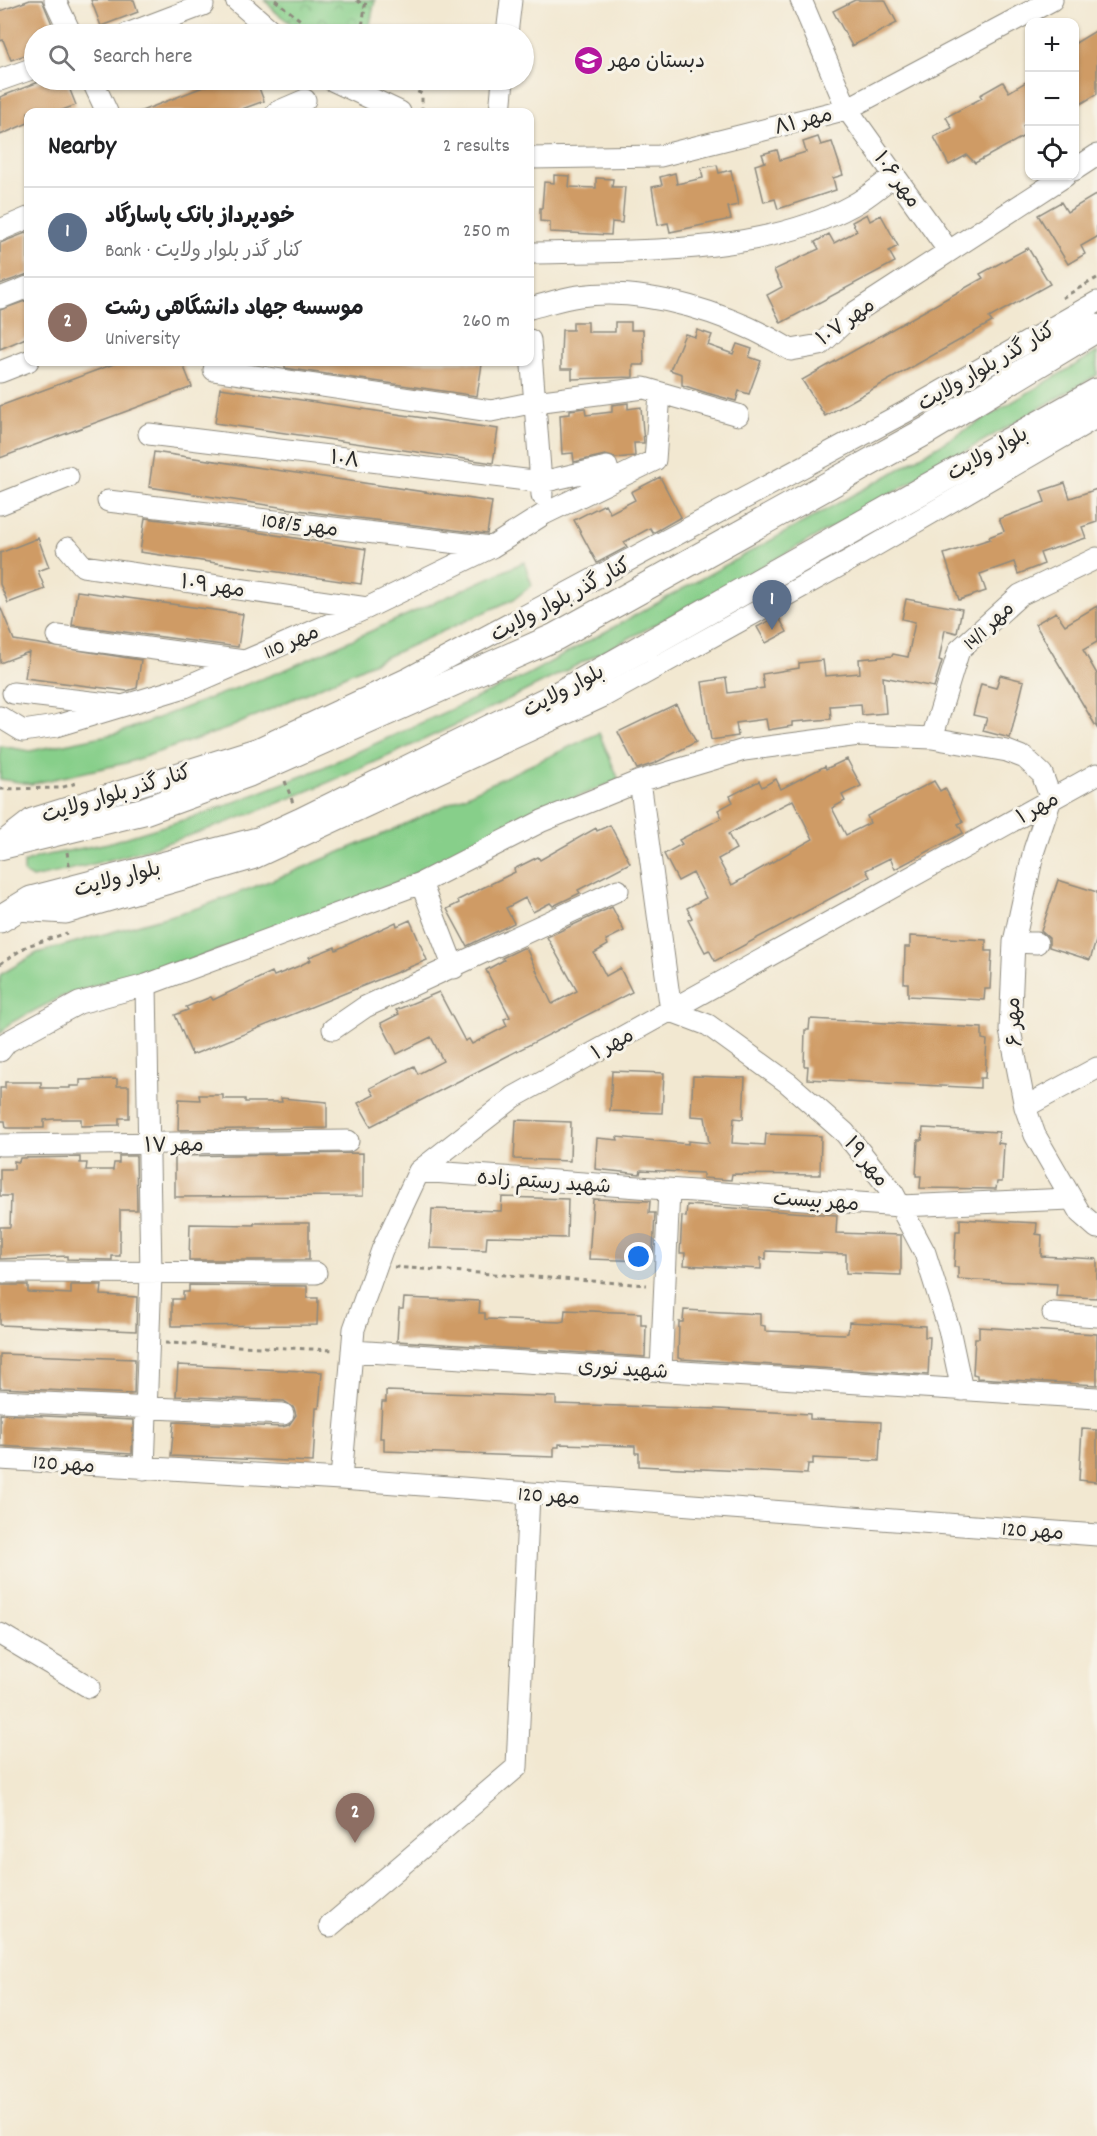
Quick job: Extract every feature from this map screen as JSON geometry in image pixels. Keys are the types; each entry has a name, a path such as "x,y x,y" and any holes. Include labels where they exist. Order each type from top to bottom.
{"main road":[{"path":"0,845 144,811 277,761 555,637 928,430 1097,328"},
{"name":"بلوار ولایت","path":"8,914 31,900 261,840 300,822 560,694 1097,392"}],"street":[{"path":"55,0 66,24"},
{"path":"236,0 264,24"},
{"path":"508,24 511,0"},
{"name":"مهر ۱۰۶","path":"801,0 847,109 948,250"},
{"name":"مهر ۸۱","path":"534,158 660,156 847,109 1053,0"},
{"path":"153,24 203,5"},
{"path":"0,80 24,72"},
{"path":"97,90 105,108"},
{"path":"353,90 392,108"},
{"path":"500,108 502,90"},
{"path":"286,108 305,100"},
{"path":"1079,167 1097,155"},
{"path":"534,253 642,251 720,245 800,226 821,218 853,205 895,175"},
{"name":"مهر ۱۰۷","path":"534,307 580,296 636,296 706,311 764,333 791,350 820,345 855,313 948,250 1059,180"},
{"path":"0,230 24,220"},
{"path":"0,298 24,289"},
{"name":"کنار گذر بلوار ولایت","path":"0,845 33,819 259,748 409,678 909,410 1097,302"},
{"path":"0,372 24,363"},
{"path":"532,366 544,513"},
{"path":"214,370 491,411 535,402 644,388 738,415"},
{"name":"مهر 110","path":"0,717 23,731 56,726 185,687 367,608 492,547 544,513 655,460 660,394"},
{"path":"8,914 66,913 252,859 604,696 852,560 1097,417"},
{"name":"۱۰۸","path":"149,434 542,482 608,467"},
{"path":"0,504 68,477"},
{"name":"مهر 108/5","path":"108,501 492,547"},
{"name":"مهر ۱۰۹","path":"68,548 83,566 367,608"},
{"name":"مهر 14/1","path":"932,738 959,650 1020,595 1097,558"},
{"path":"58,636 245,661"},
{"path":"13,693 125,706"},
{"path":"0,1051 8,1042 79,1003 146,985 421,883 542,821 640,781 744,750 859,735 932,738 1007,751 1025,758 1042,774 1051,799"},
{"name":"مهر ۱","path":"341,1479 354,1329 377,1266 419,1171 514,1097 1097,774"},
{"path":"640,781 671,1011"},
{"name":"مهر ۶","path":"1051,799 1034,850 1014,942 1010,1030 1025,1107 1035,1135 1080,1213 1097,1228"},
{"path":"421,883 454,968"},
{"path":"333,1029 364,1007 454,968 618,890"},
{"path":"1014,942 1037,944"},
{"path":"144,1468 151,1274 151,1144 146,985"},
{"name":"مهر ۱۹","path":"671,1011 708,1025 788,1083 845,1132 893,1193 925,1253 949,1329 962,1389"},
{"path":"1025,1107 1097,1068"},
{"name":"مهر ۱۷","path":"0,1145 348,1142"},
{"name":"شهید رستم زاده","path":"419,1171 669,1190"},
{"path":"661,1370 669,1190"},
{"name":"مهر بیست","path":"669,1190 900,1206 1071,1199"},
{"path":"0,1272 316,1273"},
{"path":"1053,1313 1097,1316"},
{"name":"شهید نوری","path":"352,1350 1097,1398"},
{"path":"0,1401 283,1414"},
{"name":"مهر 120","path":"0,1459 341,1479 1097,1535"},
{"path":"330,1926 517,1767 529,1493"},
{"path":"0,1634 89,1687"}],"path":[{"path":"275,0 305,24"},
{"path":"357,0 365,7"},
{"path":"362,24 366,0"},
{"path":"414,90 422,94 422,108"},
{"path":"1061,299 1097,278"},
{"path":"277,761 300,822"},
{"path":"0,789 60,788 82,782"},
{"path":"377,1266 665,1286"},
{"path":"148,1342 352,1350"}],"green space":[{"path":"265,0 375,0 370,24 292,24 274,11"},
{"path":"1097,352 1097,375 865,509 709,595 552,678 472,717 311,790 202,831 90,865 32,878 24,873 24,863 38,857 108,843 206,813 315,771 527,675 889,475"},
{"path":"524,562 532,585 514,599 229,728 126,763 31,784 0,779 0,746 30,751 118,733 287,669"},
{"path":"599,733 619,780 539,812 394,884 198,958 123,976 61,997 12,1022 0,1034 0,975 37,953 201,907 288,874 388,832"}],"building":[{"path":"30,0 42,0 52,24 24,24 24,55 11,60 3,40 0,41 0,11"},
{"path":"91,0 134,0 138,12 106,24 100,24"},
{"path":"855,0 885,0 897,23 852,46 833,11"},
{"path":"1097,30 1097,94 1079,105 1079,72 1079,41"},
{"path":"1003,82 1009,92 1025,82 1025,125 1023,126 1025,136 975,163 967,155 949,165 934,137 952,128 946,117 982,98 980,95"},
{"path":"24,88 24,90 70,90 76,105 68,108 24,108 24,125 0,135 0,97"},
{"path":"195,90 260,90 264,101 245,108 149,108"},
{"path":"818,137 821,145 832,142 843,175 833,178 836,190 778,209 775,199 764,202 755,165 765,162 762,154 777,150 780,160 806,152 803,142"},
{"path":"717,165 719,173 731,170 738,205 728,207 731,219 670,232 668,223 658,225 652,187 662,185 660,177 675,173 677,184 703,178 701,168"},
{"path":"554,175 570,176 569,187 596,188 596,178 613,179 612,187 625,187 622,223 612,222 611,235 550,232 550,222 540,221 540,208 542,208 544,182 554,183"},
{"path":"1097,194 1097,237 1081,246 1085,254 1068,264 1038,215 1061,202 1067,212"},
{"path":"867,214 870,221 881,215 898,246 889,251 895,262 781,323 767,295 782,287 774,270 819,249 815,242 829,234 834,243 857,231 852,222"},
{"path":"24,234 24,275 0,284 0,243"},
{"path":"1028,248 1050,284 989,318 992,322 825,416 802,380 983,278 980,274"},
{"path":"24,301 24,339 0,349 0,310"},
{"path":"573,322 588,322 588,332 615,332 615,322 631,322 631,330 643,330 644,365 633,365 633,377 572,379 572,369 561,369 561,356 562,330 573,330"},
{"path":"697,330 712,335 708,345 733,354 737,344 752,349 749,357 761,361 749,394 739,391 736,401 682,385 682,374 670,370 685,334 695,337"},
{"path":"108,366 184,366 192,387 0,458 0,406"},
{"path":"285,366 482,366 477,396 285,368"},
{"path":"220,388 498,429 493,463 215,423"},
{"path":"628,403 628,409 641,407 644,443 634,443 635,456 616,458 605,455 574,462 573,453 562,454 560,415 570,414 570,410 585,408 586,415 612,412 612,405"},
{"path":"154,452 492,502 487,534 318,513 149,487"},
{"path":"660,477 681,517 653,533 650,528 624,542 627,547 597,563 574,520 605,504 610,513 635,500 631,492"},
{"path":"1065,483 1070,498 1097,489 1097,522 1082,527 1086,538 1040,553 1044,564 1018,574 1014,562 980,574 986,591 959,600 944,554 990,539 989,537 1004,531 999,519 1045,502 1041,491"},
{"path":"145,518 366,549 361,584 140,552"},
{"path":"38,538 49,567 38,571 45,589 8,603 0,584 0,553"},
{"path":"77,591 243,614 238,647 72,625"},
{"path":"906,599 962,609 957,633 945,630 939,660 942,661 934,687 883,677 886,713 862,715 861,704 830,706 831,719 792,722 792,726 768,730 766,719 736,723 738,736 711,740 702,682 726,678 728,693 764,688 762,674 799,668 799,663 823,660 825,676 860,673 859,659 892,656 893,654 908,657 915,622 902,619"},
{"path":"0,606 14,640 141,660 137,688 127,691 25,678 29,652 0,663"},
{"path":"1097,606 1097,642 1083,650 1097,674 1097,728 1035,624 1056,612 1065,625"},
{"path":"778,616 787,632 766,643 757,627"},
{"path":"1000,675 1024,681 1010,738 983,731 987,718 973,715 981,684 996,688"},
{"path":"676,704 696,742 655,763 637,769 618,732"},
{"path":"847,759 861,786 842,795 845,801 832,808 846,835 870,823 867,816 934,781 940,791 945,788 963,822 958,824 963,833 895,869 890,858 866,870 870,877 715,961 709,950 705,952 688,920 692,918 687,908 706,898 693,873 678,881 664,854 682,844 679,840 722,818 718,810 733,802 730,796 759,781 762,787 776,779 781,789 825,766 826,769","holes":["793,800 813,839 732,885 718,859 736,849 728,834"]},
{"path":"610,825 630,863 578,890 580,893 553,906 550,903 533,912 525,898 506,908 514,923 467,946 447,909 459,903 458,900 515,872 514,869 538,857 540,860 596,828 597,831"},
{"path":"1058,880 1097,892 1097,938 1090,960 1049,947 1049,938 1041,931"},
{"path":"612,907 624,931 606,940 608,945 594,953 606,976 620,968 632,992 371,1126 358,1103 374,1095 370,1088 414,1066 418,1074 443,1061 431,1037 397,1054 381,1023 399,1014 396,1010 439,992 465,1041 469,1039 472,1044 507,1026 504,1019 510,1017 486,970 504,960 502,958 523,948 526,948 552,1004 577,991 547,937"},
{"path":"410,920 427,960 192,1055 175,1015 188,1010 186,1007 211,997 213,1000 272,972 274,976 311,960 309,957 335,947 336,950 396,922 397,926"},
{"path":"910,936 986,940 986,951 992,951 990,989 985,989 984,1000 908,996 908,983 904,983 905,947 910,947"},
{"path":"810,1019 982,1028 982,1039 987,1040 985,1078 980,1078 980,1088 807,1079 808,1066 804,1066 805,1030 809,1030"},
{"path":"612,1071 664,1073 662,1113 610,1111"},
{"path":"693,1076 745,1078 743,1119 734,1118 732,1143 765,1145 766,1134 821,1136 820,1175 732,1174 731,1180 703,1178 703,1173 641,1170 640,1174 595,1169 597,1138 618,1140 617,1137 688,1144 688,1141 709,1143 705,1117 691,1116"},
{"path":"117,1079 117,1086 129,1086 129,1118 119,1118 119,1125 81,1126 81,1119 54,1119 44,1120 44,1128 6,1128 5,1121 0,1121 0,1088 5,1088 5,1082 41,1082 41,1088 70,1088 70,1086 80,1086 80,1080"},
{"path":"199,1095 223,1095 223,1099 245,1099 245,1102 282,1102 281,1098 327,1102 327,1128 178,1130 179,1099 200,1100"},
{"path":"516,1120 571,1122 570,1161 514,1159"},
{"path":"923,1128 999,1132 998,1143 1004,1144 1002,1182 997,1182 996,1189 920,1188 921,1176 916,1176 918,1140 922,1140"},
{"path":"363,1153 363,1196 175,1197 175,1156"},
{"path":"119,1156 136,1156 137,1210 120,1210 120,1256 112,1256 112,1260 67,1259 67,1256 0,1259 0,1227 10,1227 11,1196 0,1196 0,1169 14,1169 14,1161 19,1162 20,1158 80,1157 80,1163 87,1163 86,1170 113,1170 114,1163 119,1163"},
{"path":"502,1197 568,1199 567,1238 487,1236 486,1250 430,1248 432,1209 501,1211"},
{"path":"593,1199 650,1201 649,1213 655,1213 653,1252 648,1251 648,1261 589,1259"},
{"path":"687,1205 837,1215 836,1233 901,1235 901,1275 846,1273 846,1254 766,1251 766,1259 761,1258 761,1269 684,1265 685,1253 680,1253 682,1216 686,1217"},
{"path":"960,1219 1037,1223 1036,1234 1042,1235 1041,1256 1097,1259 1097,1298 1056,1296 1057,1284 958,1279 958,1267 954,1267 956,1231 960,1231"},
{"path":"254,1223 309,1223 309,1260 189,1260 190,1224 254,1225"},
{"path":"0,1285 28,1285 28,1292 71,1294 71,1285 102,1285 101,1295 137,1297 136,1331 0,1325"},
{"path":"189,1285 307,1286 307,1298 318,1298 317,1325 172,1326 172,1299 183,1299 183,1292 189,1292"},
{"path":"404,1298 480,1301 479,1313 485,1313 485,1319 560,1322 564,1321 565,1310 641,1313 641,1325 646,1325 645,1357 397,1341 399,1309 403,1309"},
{"path":"684,1310 760,1314 760,1325 765,1326 765,1331 844,1334 848,1333 849,1322 925,1326 925,1337 930,1337 928,1375 678,1358 679,1322 683,1322"},
{"path":"979,1327 1097,1334 1097,1385 977,1378 977,1375 973,1374 975,1338 979,1338"},
{"path":"0,1354 135,1359 134,1394 0,1388"},
{"path":"178,1365 322,1372 319,1408 316,1408 313,1462 171,1456 174,1422 282,1427 289,1425 296,1415 294,1408 284,1401 176,1396"},
{"path":"386,1391 556,1397 556,1404 810,1414 810,1419 881,1422 879,1461 813,1458 813,1464 808,1464 807,1474 639,1466 639,1453 635,1453 635,1446 559,1444 559,1447 554,1447 554,1457 384,1451 384,1438 380,1438 382,1402 386,1402"},
{"path":"0,1414 133,1420 132,1454 0,1446"},
{"path":"1082,1429 1097,1430 1097,1482 1079,1480"}],"place":[{"name":"دبستان مهر","path":"588,60"},
{"name":"خودپرداز بانک پاسارگاد","path":"772,630"},
{"name":"موسسه جهاد دانشگاهی رشت","path":"355,1843"}]}
